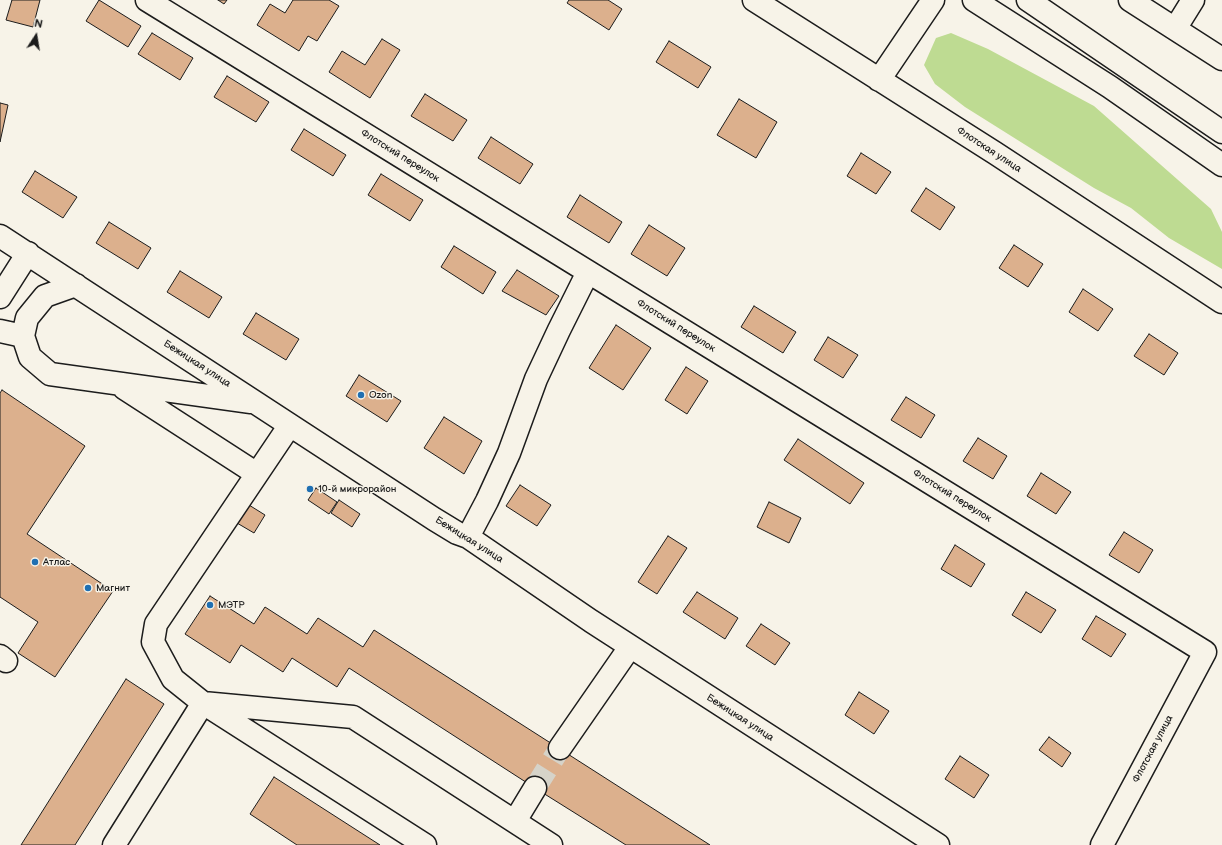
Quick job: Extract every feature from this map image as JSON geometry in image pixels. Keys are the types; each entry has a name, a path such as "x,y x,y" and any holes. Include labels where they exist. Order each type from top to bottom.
{"street":[{"name":"Флотский переулок","path":"147,0 1205,652"},
{"name":"Флотская улица","path":"754,0 995,153 1222,302"},
{"path":"879,80 933,0"},
{"path":"974,0 1110,87 1222,166"},
{"path":"1028,0 1222,132"},
{"path":"1130,0 1222,59"},
{"path":"1175,29 1193,0"},
{"name":"Бежицкая улица","path":"0,236 457,534 468,537 630,647 938,845"},
{"path":"0,297 28,253"},
{"path":"468,537 487,502 509,453 536,379 588,272"},
{"path":"76,285 45,296 27,318 23,336 30,357 50,374 256,402"},
{"path":"0,331 23,336"},
{"path":"118,384 257,474"},
{"path":"290,425 156,624 153,642 173,679 203,702 425,845"},
{"path":"560,748 630,647"},
{"name":"Флотская улица","path":"1102,845 1205,652"},
{"path":"203,702 353,717 551,845"},
{"path":"115,845 203,702"},
{"path":"515,821 535,788"}],"green space":[{"path":"951,33 988,49 1094,106 1211,209 1222,232 1222,269 1169,238 1131,208 1094,188 965,107 935,84 924,65 936,38"}],"building":[{"path":"12,0 40,0 33,27 6,20"},
{"path":"99,0 141,26 128,47 86,21"},
{"path":"218,0 227,0 224,4"},
{"path":"293,0 329,0 339,6 317,41 308,36 299,51 257,25 270,4 285,13"},
{"path":"569,0 608,0 622,9 609,30 567,3"},
{"path":"152,33 193,58 180,80 138,54"},
{"path":"382,39 400,50 370,98 329,72 342,51 365,65"},
{"path":"669,41 711,67 698,88 656,62"},
{"path":"227,76 269,102 256,122 214,97"},
{"path":"425,94 467,120 453,141 411,116"},
{"path":"739,99 777,122 756,158 717,135"},
{"path":"0,103 8,105 0,142"},
{"path":"304,129 346,155 333,176 291,150"},
{"path":"491,137 533,164 520,184 478,158"},
{"path":"861,153 891,172 876,194 847,176"},
{"path":"35,171 77,197 63,218 22,192"},
{"path":"381,174 423,200 410,221 368,195"},
{"path":"926,188 955,207 940,230 911,211"},
{"path":"580,195 622,222 609,243 567,217"},
{"path":"109,222 151,248 138,269 96,243"},
{"path":"649,225 685,248 667,276 631,254"},
{"path":"1014,245 1043,264 1028,287 999,268"},
{"path":"454,246 496,272 483,294 441,267"},
{"path":"517,270 559,296 546,315 502,291"},
{"path":"180,271 222,297 209,318 167,292"},
{"path":"1083,289 1113,309 1098,331 1069,312"},
{"path":"754,306 796,332 783,353 741,327"},
{"path":"256,313 299,339 286,360 243,334"},
{"path":"616,325 651,348 623,390 589,368"},
{"path":"1149,334 1178,353 1164,375 1134,356"},
{"path":"828,337 858,355 843,378 814,360"},
{"path":"686,367 708,381 687,414 665,400"},
{"path":"359,375 401,401 387,422 346,396"},
{"name":"Атлас","path":"2,390 85,446 27,534 113,591 55,677 18,653 38,622 0,597 0,393"},
{"path":"906,397 935,415 921,438 891,420"},
{"path":"444,417 482,441 464,474 424,448"},
{"path":"978,438 1007,456 993,479 963,461"},
{"path":"798,439 864,483 850,504 784,460"},
{"path":"1041,473 1071,492 1056,514 1027,496"},
{"path":"520,485 551,505 537,526 506,506"},
{"path":"316,488 337,502 329,514 308,500"},
{"path":"339,500 360,514 352,527 331,513"},
{"path":"769,502 801,518 789,543 757,527"},
{"path":"249,505 265,515 254,533 237,523"},
{"path":"1124,532 1153,550 1139,573 1109,555"},
{"path":"668,536 687,548 657,594 638,582"},
{"path":"955,545 985,564 971,587 941,569"},
{"path":"697,592 738,618 725,639 683,612"},
{"path":"1026,592 1056,610 1041,633 1012,615"},
{"path":"210,596 254,624 265,607 307,634 318,618 363,647 374,630 710,845 626,845 349,668 337,687 292,658 283,672 241,645 230,663 185,634"},
{"path":"1096,616 1126,634 1111,657 1082,639"},
{"path":"761,624 790,643 775,665 746,646"},
{"path":"126,679 164,704 75,845 21,845"},
{"path":"859,692 889,711 874,734 845,715"},
{"path":"1049,737 1071,753 1062,767 1039,750"},
{"path":"960,756 989,775 974,798 945,779"},
{"path":"274,777 380,845 297,845 250,814"}],"tunnel":[{"path":"535,788 560,748"}],"place":[{"name":"Ozon","path":"361,395"},
{"name":"10-й микрорайон","path":"310,489"},
{"name":"Атлас","path":"35,562"},
{"name":"Магнит","path":"88,588"},
{"name":"МЭТР","path":"210,605"}]}
